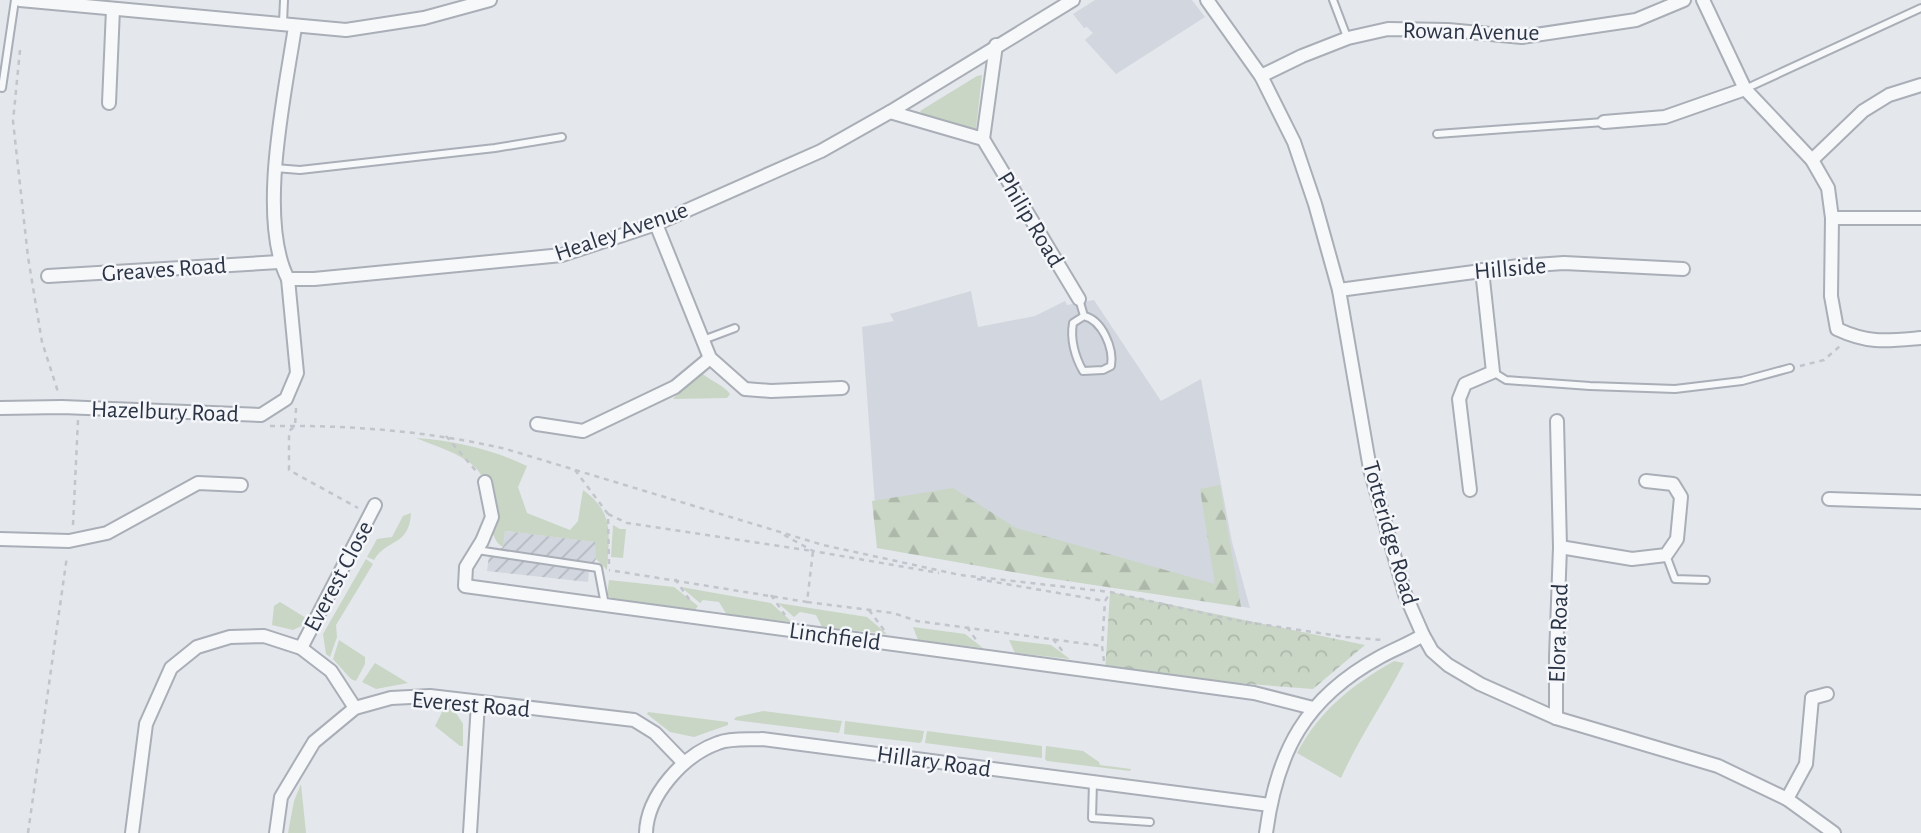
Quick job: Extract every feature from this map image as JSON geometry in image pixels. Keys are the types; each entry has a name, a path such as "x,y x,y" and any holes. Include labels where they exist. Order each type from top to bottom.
{"street":[{"path":"21,0 346,30 424,18 490,0"},
{"name":"Healey Avenue","path":"288,279 314,279 562,256 656,224 821,151 1073,0"},
{"name":"Totteridge Road","path":"1207,0 1262,76 1294,142 1339,290 1370,469 1405,594 1432,651 1448,665 1480,684 1556,718 1718,766 1787,799 1835,833"},
{"name":"Rowan Avenue","path":"1262,76 1302,56 1348,38 1388,29 1448,30 1522,37 1636,20 1684,0"},
{"path":"1703,0 1745,89 1812,160 1828,188 1832,218 1831,296 1837,329 1876,342 1921,338"},
{"path":"109,103 113,9"},
{"path":"288,279 279,262 275,235 275,168 289,26"},
{"path":"890,112 983,139 996,45"},
{"path":"1812,160 1863,111 1889,95 1921,85"},
{"path":"1604,122 1665,117 1745,89"},
{"name":"Philip Road","path":"983,139 1079,299"},
{"path":"1832,218 1921,218"},
{"path":"656,224 710,358 745,389 771,391 842,388"},
{"name":"Greaves Road","path":"48,276 279,262"},
{"name":"Hillside","path":"1339,290 1482,270 1564,263 1683,269"},
{"path":"1470,490 1459,399 1465,383 1493,372 1482,270"},
{"name":"Hazelbury Road","path":"0,408 62,407 261,415 286,399 298,373 288,279"},
{"path":"537,424 583,431 675,387 710,358"},
{"name":"Elora Road","path":"1556,718 1560,547 1557,421"},
{"path":"1646,481 1673,484 1681,497 1677,539 1666,555"},
{"name":"Linchfield","path":"485,482 492,517 467,566 465,586 1254,693 1313,708"},
{"path":"0,539 69,541 107,533 198,484 241,485"},
{"path":"1829,499 1921,502"},
{"name":"Everest Close","path":"301,648 373,510"},
{"name":"Elora Road","path":"1560,547 1632,559 1666,555"},
{"path":"1266,833 1270,805 1288,747 1313,708 1338,686 1379,657 1423,635"},
{"path":"132,833 146,724 171,668 197,647 230,637 264,636 301,648 331,671 355,708"},
{"path":"1787,799 1806,764 1808,694 1827,694"},
{"name":"Everest Road","path":"276,833 281,797 314,743 355,708 391,698 430,696 634,720 655,733 684,763"},
{"path":"470,833 478,703"},
{"name":"Hillary Road","path":"646,833 646,825 662,787 684,763 719,742 762,738 1270,805"}],"lane":[{"path":"2,88 21,0"},
{"path":"284,0 289,26"},
{"path":"1333,0 1348,38"},
{"path":"1745,89 1921,8"},
{"path":"1437,134 1604,122"},
{"path":"275,168 313,169 495,148 562,137"},
{"path":"1079,299 1084,316"},
{"path":"1084,316 1095,319 1108,342 1112,361 1111,366 1103,370 1083,371 1078,362 1071,334 1073,323 1084,316"},
{"path":"703,340 735,328"},
{"path":"1493,372 1506,380 1675,389 1742,381 1790,368"},
{"path":"477,550 598,568 605,605"},
{"path":"1666,555 1675,579 1706,580"},
{"path":"1093,782 1091,818 1150,822"}],"path":[{"path":"21,41 13,121 25,230 42,342 62,407"},
{"path":"1790,368 1824,360 1852,336"},
{"path":"28,833 69,541 73,531 78,418 88,419"},
{"path":"261,426 413,432 446,436 506,449 823,545 960,575 1110,592 1234,620 1346,637 1386,640"},
{"path":"295,426 289,432 289,470 373,510"},
{"path":"446,436 485,482"},
{"path":"575,470 608,514 627,523 813,551 1105,601"},
{"path":"608,514 609,571 893,613 917,621 1102,646"},
{"path":"778,531 813,551"},
{"path":"807,602 813,551"},
{"path":"675,579 702,618"},
{"path":"1105,673 1102,646 1105,601 1110,592"},
{"path":"771,595 795,631"}],"shaded area":[{"path":"1095,0 1192,0 1205,17 1116,74 1085,40 1093,33 1087,27 1084,28 1073,14"},
{"path":"971,291 978,327 1035,316 1065,301 1067,305 1094,300 1161,401 1201,379 1232,542 1250,608 878,546 862,327 894,321 890,314"},
{"path":"505,531 596,542 596,559 589,571 588,582 487,571 489,556 503,547"}],"green space":[{"path":"982,75 976,129 969,130 923,115 920,111 977,76"},
{"path":"699,370 727,390 730,394 727,398 673,399"},
{"path":"416,438 473,447 527,466 518,487 527,513 570,530 578,521 583,490 601,507 608,526 607,570 596,559 595,542 505,531 503,547 493,533 486,487 475,467 455,454"},
{"path":"1220,485 1241,607 1047,578 877,548 872,501 953,488 1016,528 1215,584 1200,489"},
{"path":"411,513 402,537 385,548 374,560 367,557 377,539 392,537 403,516"},
{"path":"613,525 626,529 623,558 611,557"},
{"path":"366,559 373,564 336,625 337,637 330,657 326,654 323,634"},
{"path":"609,580 674,587 698,606 694,611 614,600 607,595"},
{"path":"681,587 771,603 792,622 727,615 719,602 703,600 700,603"},
{"path":"1110,592 1365,645 1313,689 1105,673"},
{"path":"280,602 306,618 306,624 293,630 272,625 274,606"},
{"path":"778,603 867,617 887,634 822,627 816,615 800,612 794,617"},
{"path":"913,627 965,634 983,648 918,640"},
{"path":"339,640 365,657 365,664 356,681 333,659"},
{"path":"1009,640 1051,645 1070,659 1015,653"},
{"path":"1394,661 1404,663 1341,778 1297,753 1316,724 1338,700 1364,679"},
{"path":"375,663 408,683 376,689 362,682"},
{"path":"451,705 463,724 463,746 435,726 445,706"},
{"path":"763,711 842,721 839,733 734,720 736,717"},
{"path":"647,714 728,722 728,725 694,737 670,732"},
{"path":"845,721 924,731 920,743 844,734"},
{"path":"927,731 1042,746 1042,758 925,743"},
{"path":"1046,746 1083,751 1100,765 1131,769 1047,761"},
{"path":"301,784 306,833 288,833 294,801"}]}
